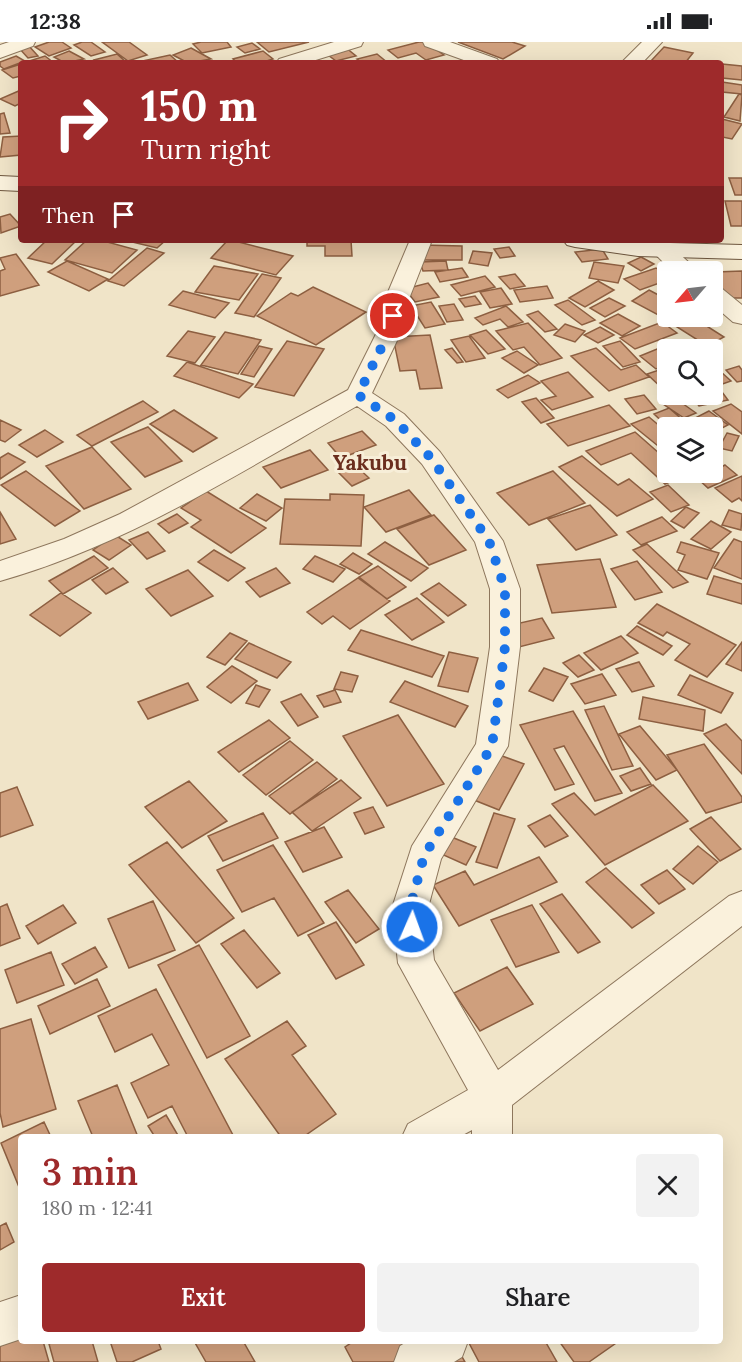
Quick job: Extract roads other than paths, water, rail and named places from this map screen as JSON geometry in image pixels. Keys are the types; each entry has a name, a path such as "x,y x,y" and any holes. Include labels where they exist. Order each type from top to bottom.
{"street":[{"path":"0,52 26,42"},
{"path":"296,60 354,42"},
{"path":"432,42 482,60"},
{"path":"634,60 653,42"},
{"path":"0,183 18,184"},
{"path":"0,571 74,546 130,521 358,395 391,328 395,304 420,243"},
{"path":"601,243 662,250 742,252"},
{"path":"662,250 675,261"},
{"path":"723,301 742,317"},
{"path":"358,395 395,420 431,458 489,541 505,589 505,647 492,746 424,856 410,908 416,963 493,1097 492,1134"},
{"path":"427,1134 493,1097 742,906"},
{"path":"0,1324 18,1318"},
{"path":"416,1362 442,1344"}],"district":[{"name":"Yakubu","path":"370,462"}]}
